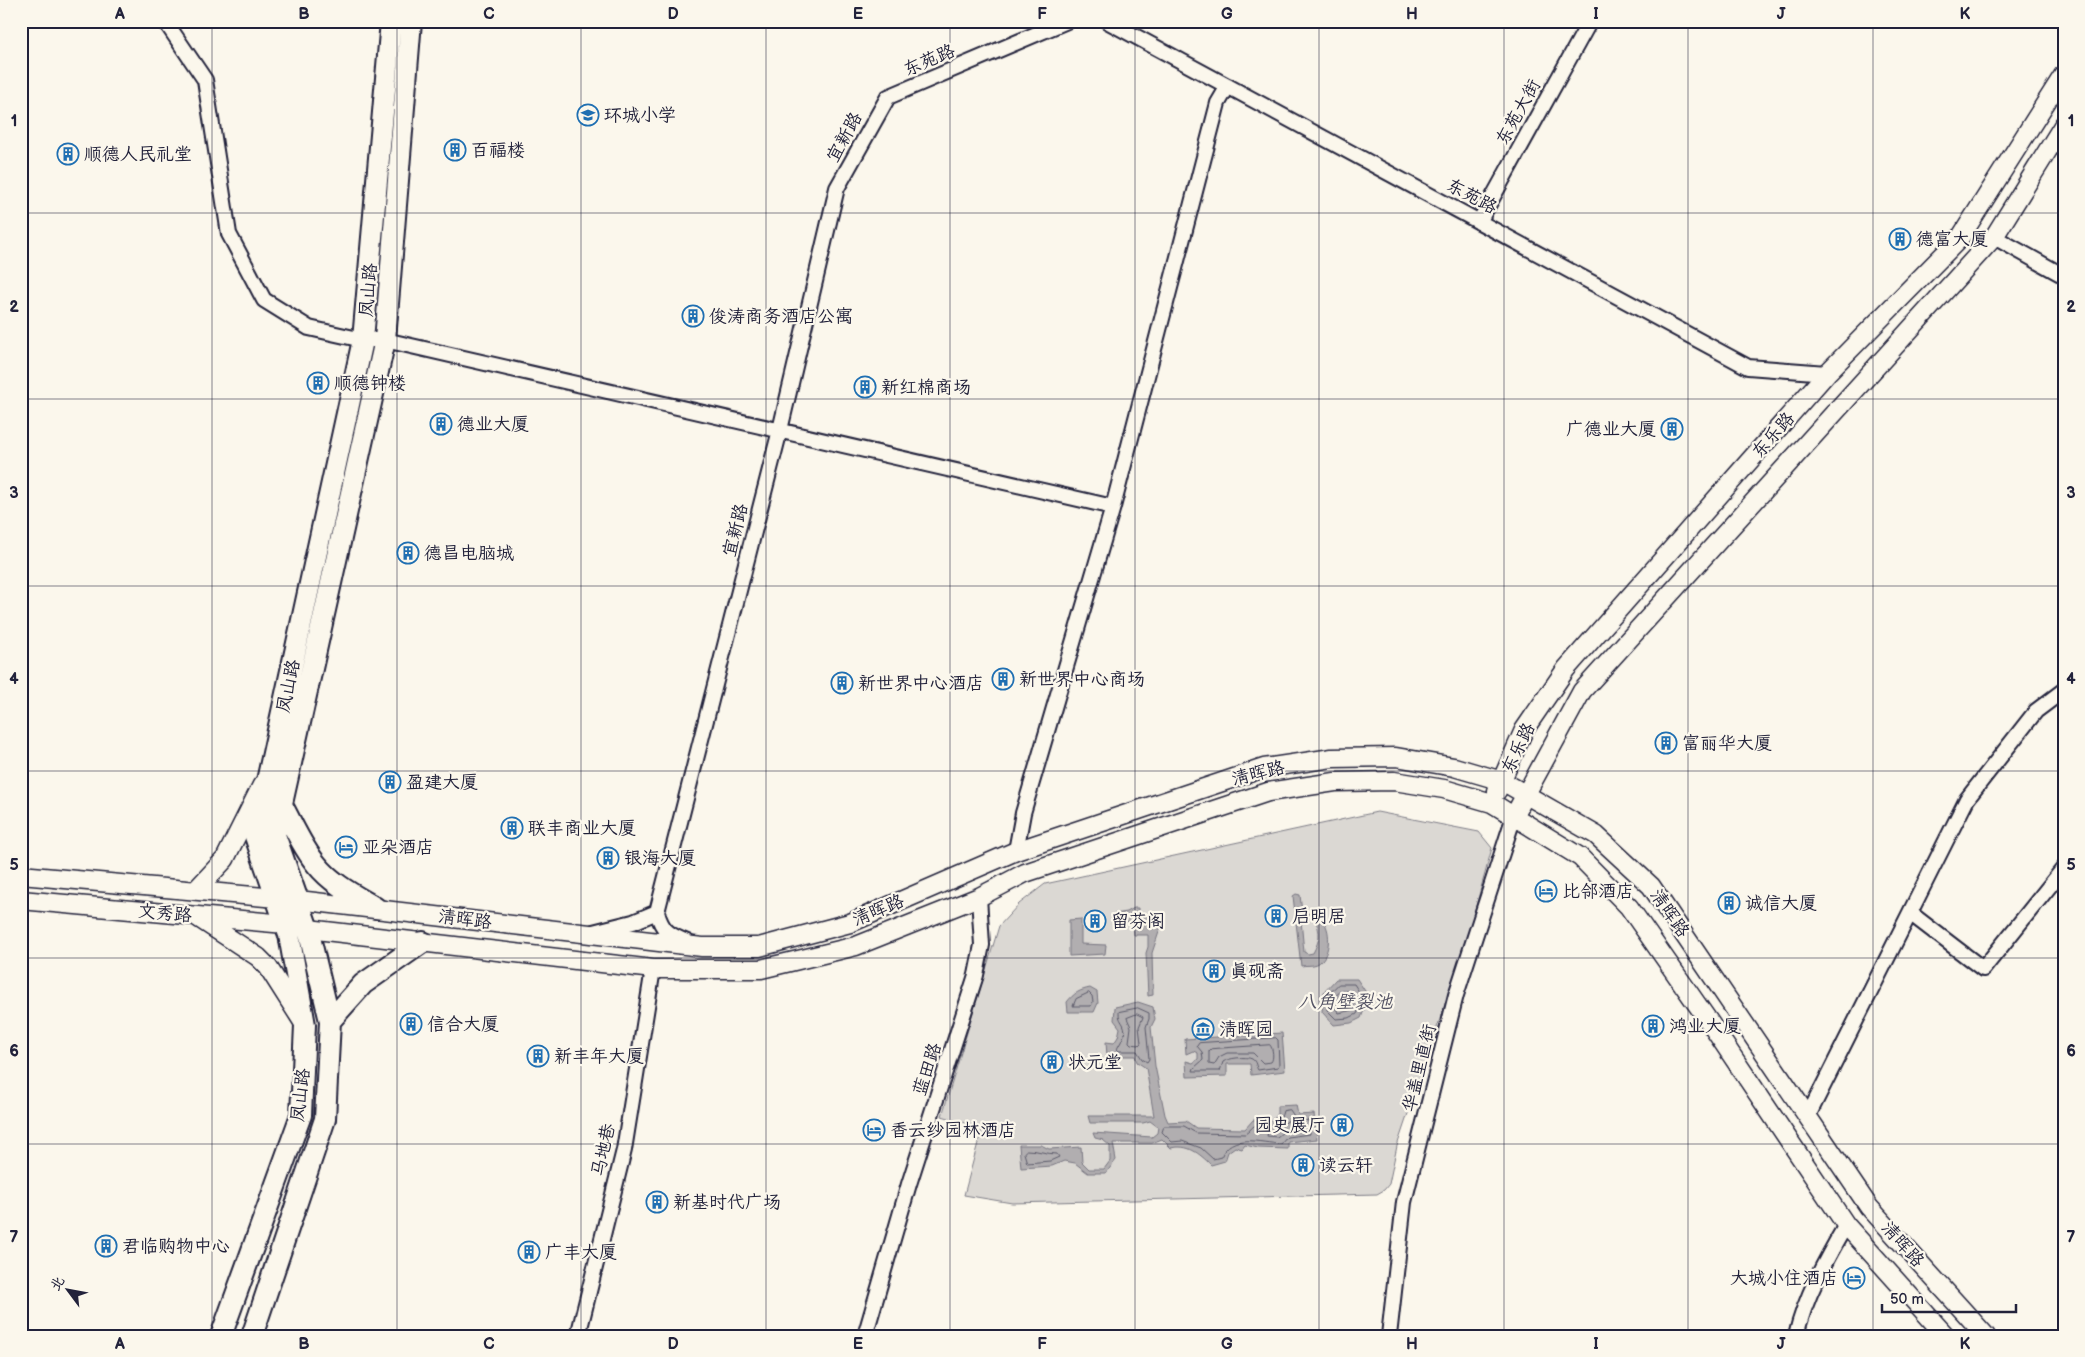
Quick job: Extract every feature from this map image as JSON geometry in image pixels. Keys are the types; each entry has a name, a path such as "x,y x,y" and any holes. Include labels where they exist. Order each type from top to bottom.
{"main road":[{"name":"凤山路","path":"221,1336 301,1116 305,1025 289,935 255,836 363,340 391,21"},
{"name":"凤山路","path":"252,1336 325,1120 330,1021 308,929 275,835 385,340 412,21"},
{"path":"282,805 304,847 317,866 345,889 376,908"},
{"path":"330,1021 363,984 423,942"}],"street":[{"path":"165,21 205,80 228,234 264,300 309,328 363,340 385,340 1112,507"},
{"name":"东苑路","path":"888,97 1067,21"},
{"name":"东苑路","path":"1107,21 1748,367 1827,373"},
{"name":"东苑大街","path":"1479,222 1590,21"},
{"name":"东乐路","path":"1492,803 1524,730 1566,669 1827,373 1960,238 2064,74"},
{"path":"1016,851 1023,813 1112,507 1218,102 1228,86"},
{"name":"宜新路","path":"657,912 780,430 837,188 888,97"},
{"name":"东乐路","path":"1514,816 1582,691 1994,237 2064,124"},
{"path":"1994,237 2064,276"},
{"path":"1808,1116 1967,799 2036,711 2064,690"},
{"name":"清晖路","path":"298,900 702,947 759,947 850,922 1016,851 1264,768 1332,758 1396,756 1454,767 1502,781 1526,793 1596,835 1651,886 1869,1207 1986,1336"},
{"path":"196,890 225,859 270,769"},
{"name":"清晖路","path":"308,929 653,969 761,969 856,946 980,897 1024,873 1268,792 1335,782 1394,781 1444,789 1492,803 1580,857 1629,906 1846,1225 1946,1336"},
{"name":"华盖里直街","path":"1389,1336 1404,1202 1456,996 1514,816"},
{"path":"1910,912 1983,970 2064,868"},
{"name":"文秀路","path":"21,875 298,900"},
{"name":"蓝田路","path":"865,1336 909,1184 976,975 982,945 980,897"},
{"name":"文秀路","path":"21,900 285,924 308,929"},
{"path":"588,934 633,922 657,912 660,925 672,937 702,947"},
{"path":"195,916 258,957 268,967 305,1025"},
{"name":"马地巷","path":"578,1336 624,1150 653,969"},
{"path":"1796,1336 1799,1324 1826,1260 1846,1225"}],"shaded area":[{"name":"清晖园","path":"1377,812 1479,832 1492,848 1466,942 1397,1146 1389,1184 1384,1190 1377,1194 1012,1203 964,1195 982,1128 942,1116 999,926 1019,904 1045,884"}],"water":[{"path":"1296,894 1300,895 1302,912 1319,917 1326,925 1328,931 1328,944 1325,956 1315,965 1301,966 1293,896","holes":["1306,917 1315,920 1319,932 1318,940 1313,953 1308,954 1304,952 1301,920"]},
{"path":"1138,908 1138,914 1146,915 1149,921 1157,920 1160,929 1152,953 1153,995 1148,996 1146,953 1148,935 1134,935 1133,926 1128,924 1123,915 1117,918 1113,916 1114,914 1127,912"},
{"path":"1081,919 1081,944 1106,945 1105,954 1069,956 1069,920"},
{"name":"八角壁裂池","path":"1336,979 1357,979 1369,997 1361,1018 1351,1023 1334,1025 1322,1012 1324,992"},
{"path":"1090,988 1097,992 1098,1003 1094,1012 1068,1012 1067,1002 1077,992"},
{"path":"1138,1002 1153,1007 1155,1019 1151,1027 1155,1066 1168,1122 1186,1121 1196,1128 1245,1129 1253,1120 1270,1121 1277,1116 1277,1106 1296,1105 1298,1115 1314,1114 1317,1139 1288,1142 1288,1149 1258,1148 1245,1145 1242,1149 1235,1147 1228,1152 1225,1161 1211,1165 1193,1150 1183,1147 1171,1148 1162,1139 1152,1143 1113,1143 1116,1160 1106,1173 1088,1173 1075,1163 1064,1161 1052,1166 1021,1168 1019,1145 1041,1145 1049,1149 1081,1147 1082,1162 1089,1169 1104,1169 1110,1161 1110,1146 1103,1140 1095,1138 1093,1133 1152,1137 1157,1133 1158,1127 1150,1121 1143,1123 1090,1123 1088,1116 1154,1116 1146,1068 1137,1062 1135,1056 1107,1056 1106,1042 1114,1043 1120,1028 1114,1020 1115,1007"},
{"path":"1282,1033 1285,1071 1251,1075 1250,1064 1227,1064 1227,1076 1187,1077 1186,1061 1193,1063 1198,1059 1198,1053 1193,1051 1186,1054 1185,1039"}],"place":[{"name":"环城小学","path":"588,115"},
{"name":"百福楼","path":"455,150"},
{"name":"顺德人民礼堂","path":"68,154"},
{"name":"德富大厦","path":"1900,239"},
{"name":"俊涛商务酒店公寓","path":"693,316"},
{"name":"顺德钟楼","path":"318,383"},
{"name":"新红棉商场","path":"865,387"},
{"name":"德业大厦","path":"441,424"},
{"name":"广德业大厦","path":"1672,429"},
{"name":"德昌电脑城","path":"408,553"},
{"name":"新世界中心商场","path":"1003,679"},
{"name":"新世界中心酒店","path":"842,683"},
{"name":"富丽华大厦","path":"1666,743"},
{"name":"盈建大厦","path":"390,782"},
{"name":"联丰商业大厦","path":"512,828"},
{"name":"亚朵酒店","path":"346,847"},
{"name":"银海大厦","path":"608,858"},
{"name":"比邻酒店","path":"1546,891"},
{"name":"诚信大厦","path":"1729,903"},
{"name":"启明居","path":"1276,916"},
{"name":"留芬阁","path":"1095,921"},
{"name":"真砚斋","path":"1214,971"},
{"name":"信合大厦","path":"411,1024"},
{"name":"鸿业大厦","path":"1653,1026"},
{"name":"清晖园","path":"1203,1029"},
{"name":"新丰年大厦","path":"538,1056"},
{"name":"状元堂","path":"1052,1062"},
{"name":"园史展厅","path":"1342,1125"},
{"name":"香云纱园林酒店","path":"874,1130"},
{"name":"读云轩","path":"1303,1165"},
{"name":"新基时代广场","path":"657,1202"},
{"name":"君临购物中心","path":"106,1246"},
{"name":"广丰大厦","path":"529,1252"},
{"name":"大城小住酒店","path":"1854,1278"}]}
